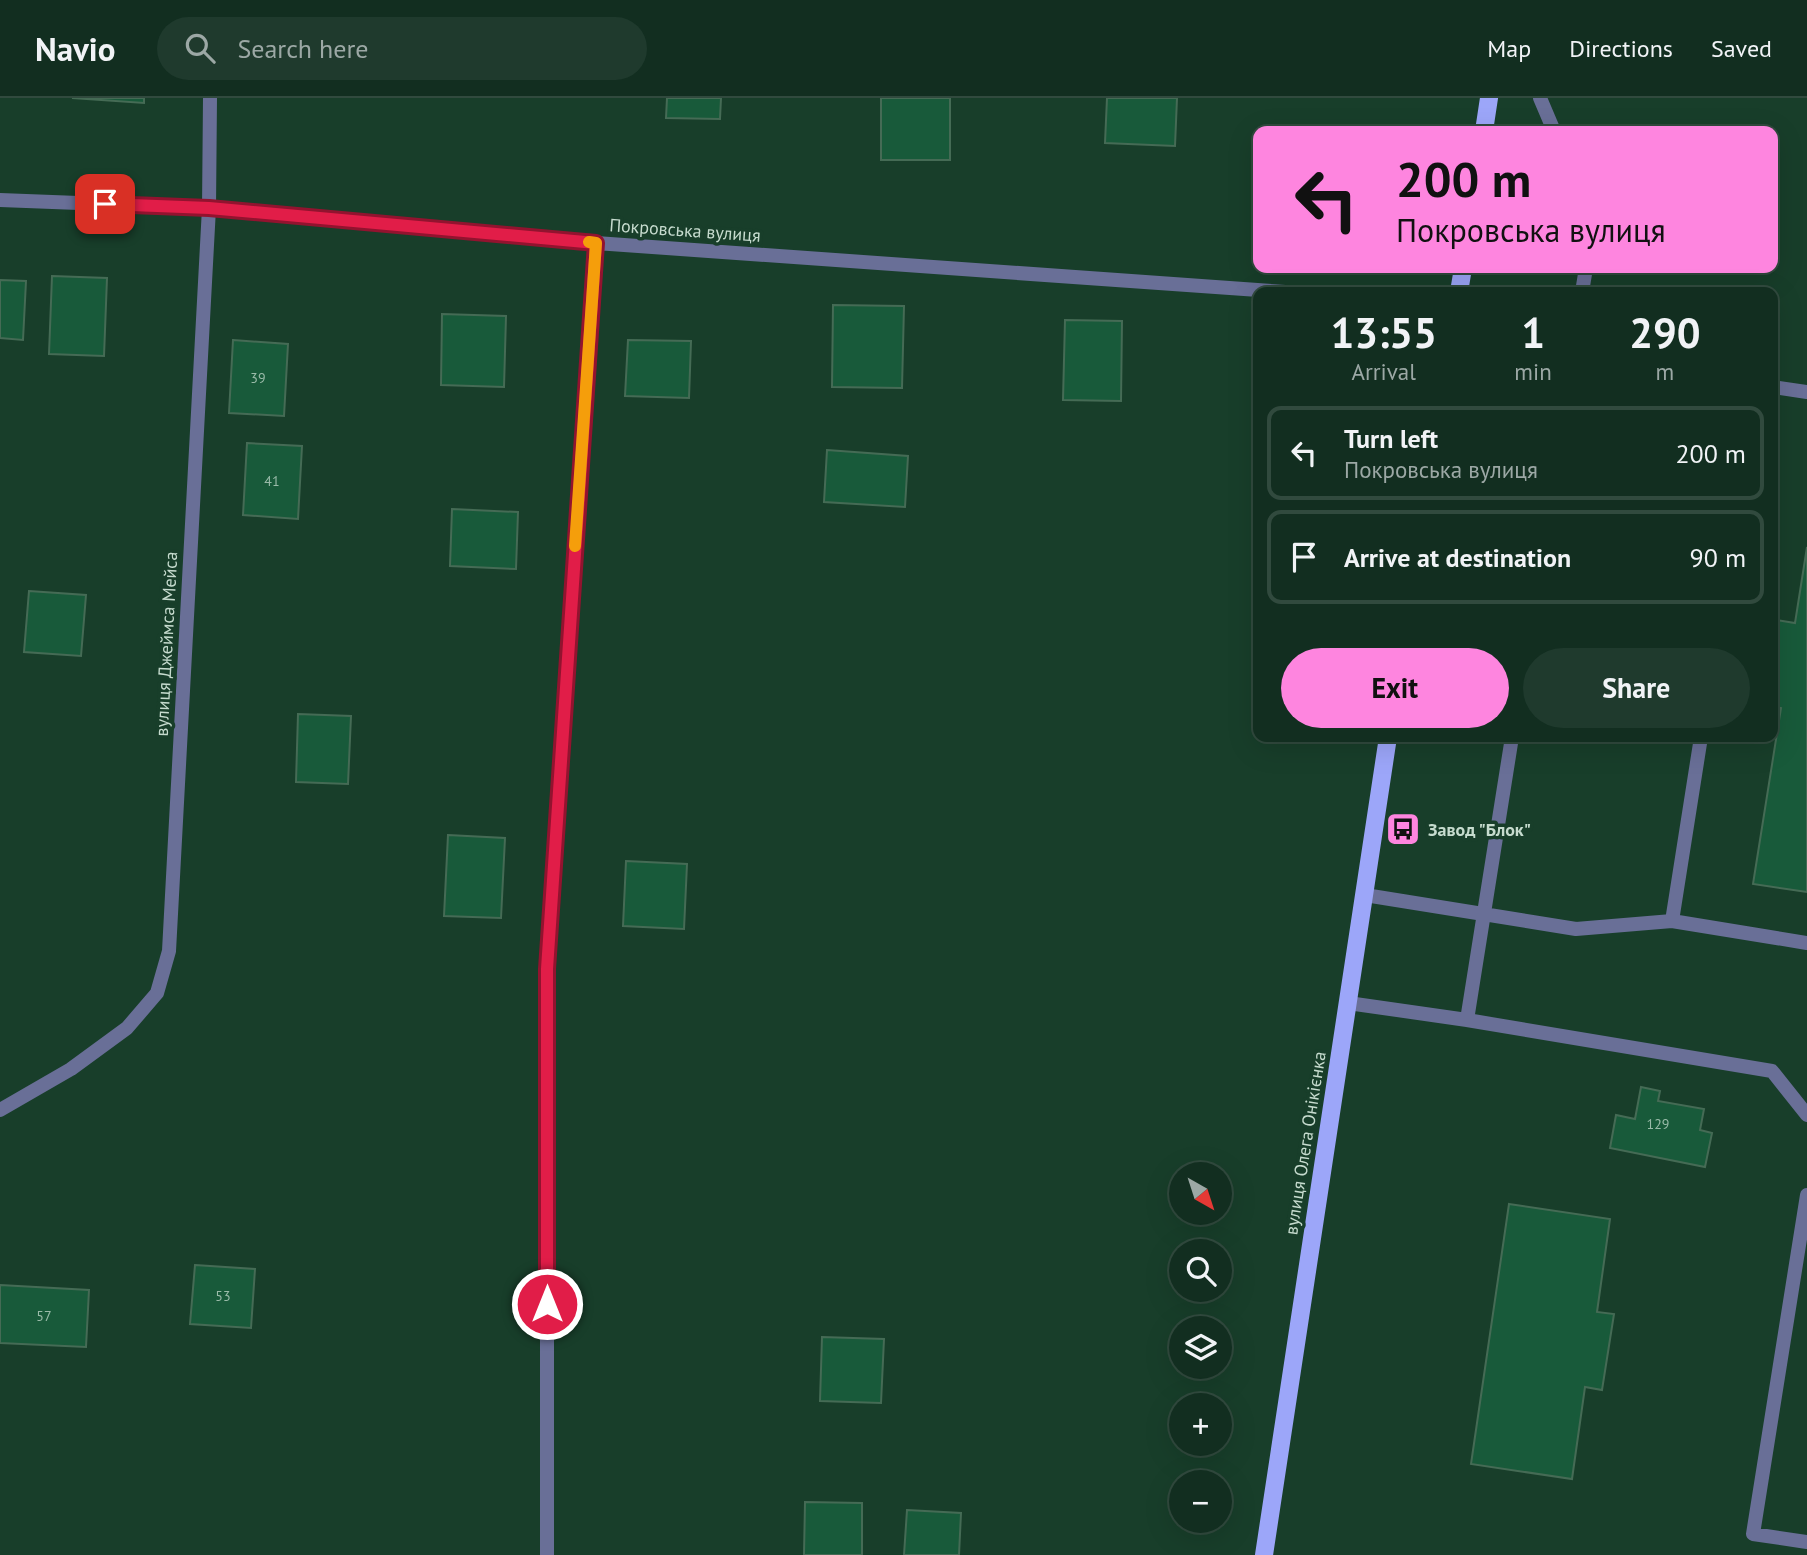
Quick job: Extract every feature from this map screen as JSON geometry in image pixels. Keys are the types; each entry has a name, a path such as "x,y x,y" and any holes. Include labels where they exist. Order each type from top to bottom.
{"main road":[{"path":"1485,126 1489,98"},
{"name":"вулиця Олега Онікієнка","path":"1264,1555 1387,742"}],"street":[{"name":"вулиця Джеймса Мейса","path":"0,1110 71,1069 127,1028 157,993 169,951 209,208 210,98"},
{"path":"1540,98 1551,126"},
{"name":"Покровська вулиця","path":"0,200 209,208 596,243 1253,290"},
{"path":"547,1555 547,969 596,243"},
{"path":"1778,388 1807,392"},
{"path":"1467,1020 1511,742"},
{"path":"1672,922 1700,742"},
{"path":"1364,895 1576,929 1672,922 1807,943"},
{"path":"1348,1003 1772,1071 1807,1115"},
{"path":"1807,1195 1753,1534 1807,1542"}],"building":[{"path":"72,98 144,98 144,103"},
{"path":"667,98 721,98 720,119 666,118"},
{"path":"881,98 950,98 950,160 881,160"},
{"path":"1107,98 1177,98 1175,146 1105,143"},
{"path":"52,276 107,278 104,356 49,354"},
{"path":"0,280 26,281 23,340 0,338"},
{"path":"833,305 904,306 902,388 832,387"},
{"path":"442,314 506,316 504,387 441,385"},
{"path":"1065,320 1122,321 1121,401 1063,400"},
{"path":"233,340 288,344 284,416 229,413"},
{"path":"628,340 691,341 689,398 625,396"},
{"path":"247,443 302,446 298,519 243,515"},
{"path":"827,450 908,456 905,507 824,502"},
{"path":"452,509 518,512 516,569 450,566"},
{"path":"1807,547 1807,892 1753,884 1776,742 1778,742 1781,708 1778,708 1778,620 1795,623"},
{"path":"29,591 86,595 81,656 24,652"},
{"path":"298,714 351,716 348,784 296,782"},
{"path":"448,835 505,838 501,918 444,916"},
{"path":"626,861 687,864 684,929 623,926"},
{"path":"1641,1087 1660,1091 1658,1101 1704,1109 1700,1130 1712,1133 1705,1167 1610,1148 1616,1115 1635,1119"},
{"path":"1509,1204 1610,1219 1597,1312 1614,1314 1602,1390 1585,1387 1572,1479 1471,1464"},
{"path":"195,1265 255,1269 251,1328 190,1324"},
{"path":"0,1285 89,1290 86,1347 0,1343"},
{"path":"822,1337 884,1339 881,1403 820,1401"},
{"path":"805,1502 862,1503 862,1555 804,1555"},
{"path":"907,1510 961,1513 959,1555 904,1555"}],"slow traffic":[{"path":"575,546 596,243 589,242"}],"place":[{"name":"Завод \"Блок\"","path":"1403,829"}],"route":[{"path":"105,204 209,208 596,243 547,969 547,1304"}]}
